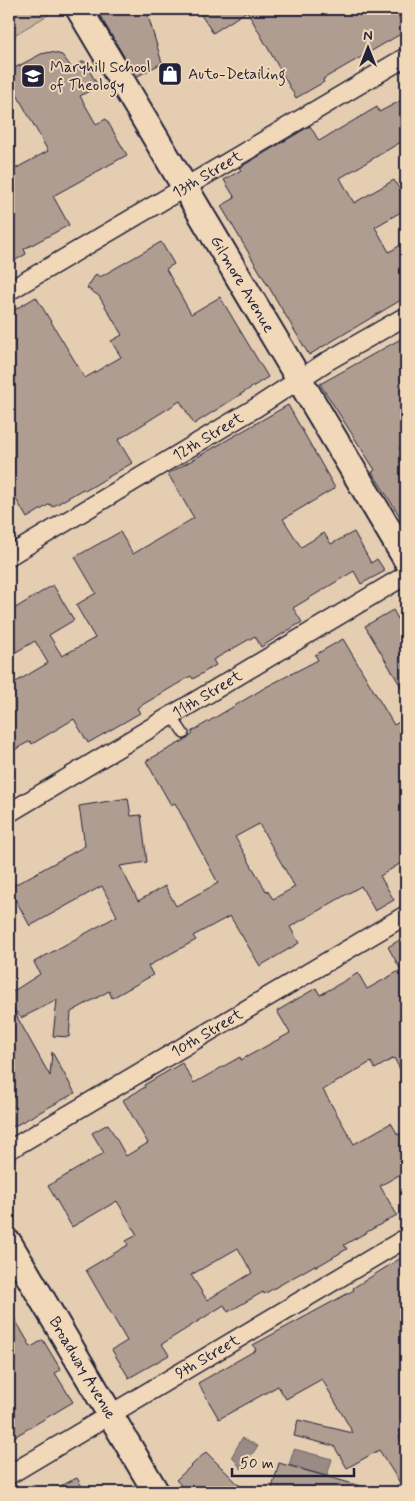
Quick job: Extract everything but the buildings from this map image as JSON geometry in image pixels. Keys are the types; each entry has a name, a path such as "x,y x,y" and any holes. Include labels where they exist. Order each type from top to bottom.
{"main road":[{"name":"Gilmore Avenue","path":"79,9 406,559"},
{"name":"Broadway Avenue","path":"9,1243 156,1492"}],"street":[{"name":"13th Street","path":"9,291 406,57"},
{"name":"12th Street","path":"9,556 257,407 300,378 406,316"},
{"name":"11th Street","path":"9,813 406,575"},
{"name":"10th Street","path":"9,1150 406,915"},
{"name":"9th Street","path":"9,1475 406,1238"}],"lane":[{"path":"172,716 184,734"}],"shaded area":[{"path":"9,9 58,9 9,38"},
{"path":"242,1438 258,1446 241,1469 232,1456"},
{"path":"294,1449 332,1459 327,1476 289,1465"}],"place":[{"name":"Auto-Detailing","path":"170,74"},
{"name":"Maryhill School of Theology","path":"33,76"}]}
